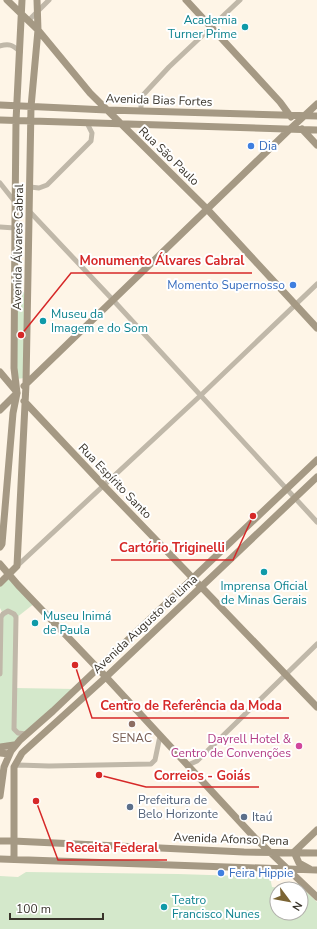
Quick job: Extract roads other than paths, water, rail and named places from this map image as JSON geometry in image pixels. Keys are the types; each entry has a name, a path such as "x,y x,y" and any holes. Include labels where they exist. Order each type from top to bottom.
{"street":[{"name":"Rua São Paulo","path":"7,0 38,30 90,94 207,209 317,328"},
{"name":"Avenida Álvares Cabral","path":"0,547 2,544 13,413 17,392 14,368 16,121 22,0"},
{"name":"Avenida Álvares Cabral","path":"17,566 26,384 31,107 38,30 37,0"},
{"path":"28,21 49,0"},
{"path":"186,0 280,102 296,123 317,145"},
{"path":"141,111 141,101 144,94 169,67 240,0"},
{"path":"0,46 8,44 14,46 20,52"},
{"path":"82,109 89,104 91,98 90,94"},
{"path":"0,410 317,104"},
{"name":"Avenida Bias Fortes","path":"0,105 107,110 317,116"},
{"name":"Avenida Bias Fortes","path":"0,120 317,130"},
{"path":"30,186 39,188 47,185 91,141 92,133 87,123"},
{"path":"0,183 15,202"},
{"path":"30,212 317,522"},
{"path":"0,227 15,228"},
{"path":"0,583 317,284"},
{"name":"Rua Espírito Santo","path":"0,372 25,402 104,486 286,673 317,707"},
{"name":"Avenida Augusto de Lima","path":"9,754 14,746 26,734 98,669 317,460"},
{"name":"Avenida Augusto de Lima","path":"22,753 106,677 317,477"},
{"path":"0,564 254,837 317,896"},
{"path":"0,674 1,617 8,611 14,614 16,618 14,729 18,733 26,734"},
{"path":"188,765 197,761 317,644"},
{"path":"14,767 18,765 49,766 151,764 155,760 160,736"},
{"path":"0,747 14,746"},
{"path":"0,753 9,754"},
{"path":"0,756 22,753"},
{"path":"14,859 14,767 22,753"},
{"path":"0,796 1,773 9,754"},
{"path":"315,870 299,863 294,852 317,830"},
{"name":"Avenida Afonso Pena","path":"0,841 270,853 317,853"},
{"path":"0,852 0,859 315,870"},
{"path":"300,880 301,870"}],"place":[{"name":"Academia Turner Prime","path":"245,27"},
{"name":"Dia","path":"251,146"},
{"name":"Momento Supernosso","path":"293,285"},
{"name":"Museu da Imagem e do Som","path":"43,321"},
{"name":"Monumento Álvares Cabral","path":"21,335"},
{"name":"Cartório Triginelli","path":"253,516"},
{"name":"Imprensa Oficial de Minas Gerais","path":"264,572"},
{"name":"Museu Inimá de Paula","path":"35,623"},
{"name":"Centro de Referência da Moda","path":"75,665"},
{"name":"SENAC","path":"132,724"},
{"name":"Dayrell Hotel & Centro de Convenções","path":"299,746"},
{"name":"Correios - Goiás","path":"99,775"},
{"name":"Receita Federal","path":"36,801"},
{"name":"Prefeitura de Belo Horizonte","path":"130,807"},
{"name":"Itaú","path":"244,817"},
{"name":"Feira Hippie","path":"221,873"},
{"name":"Teatro Francisco Nunes","path":"164,907"}]}
